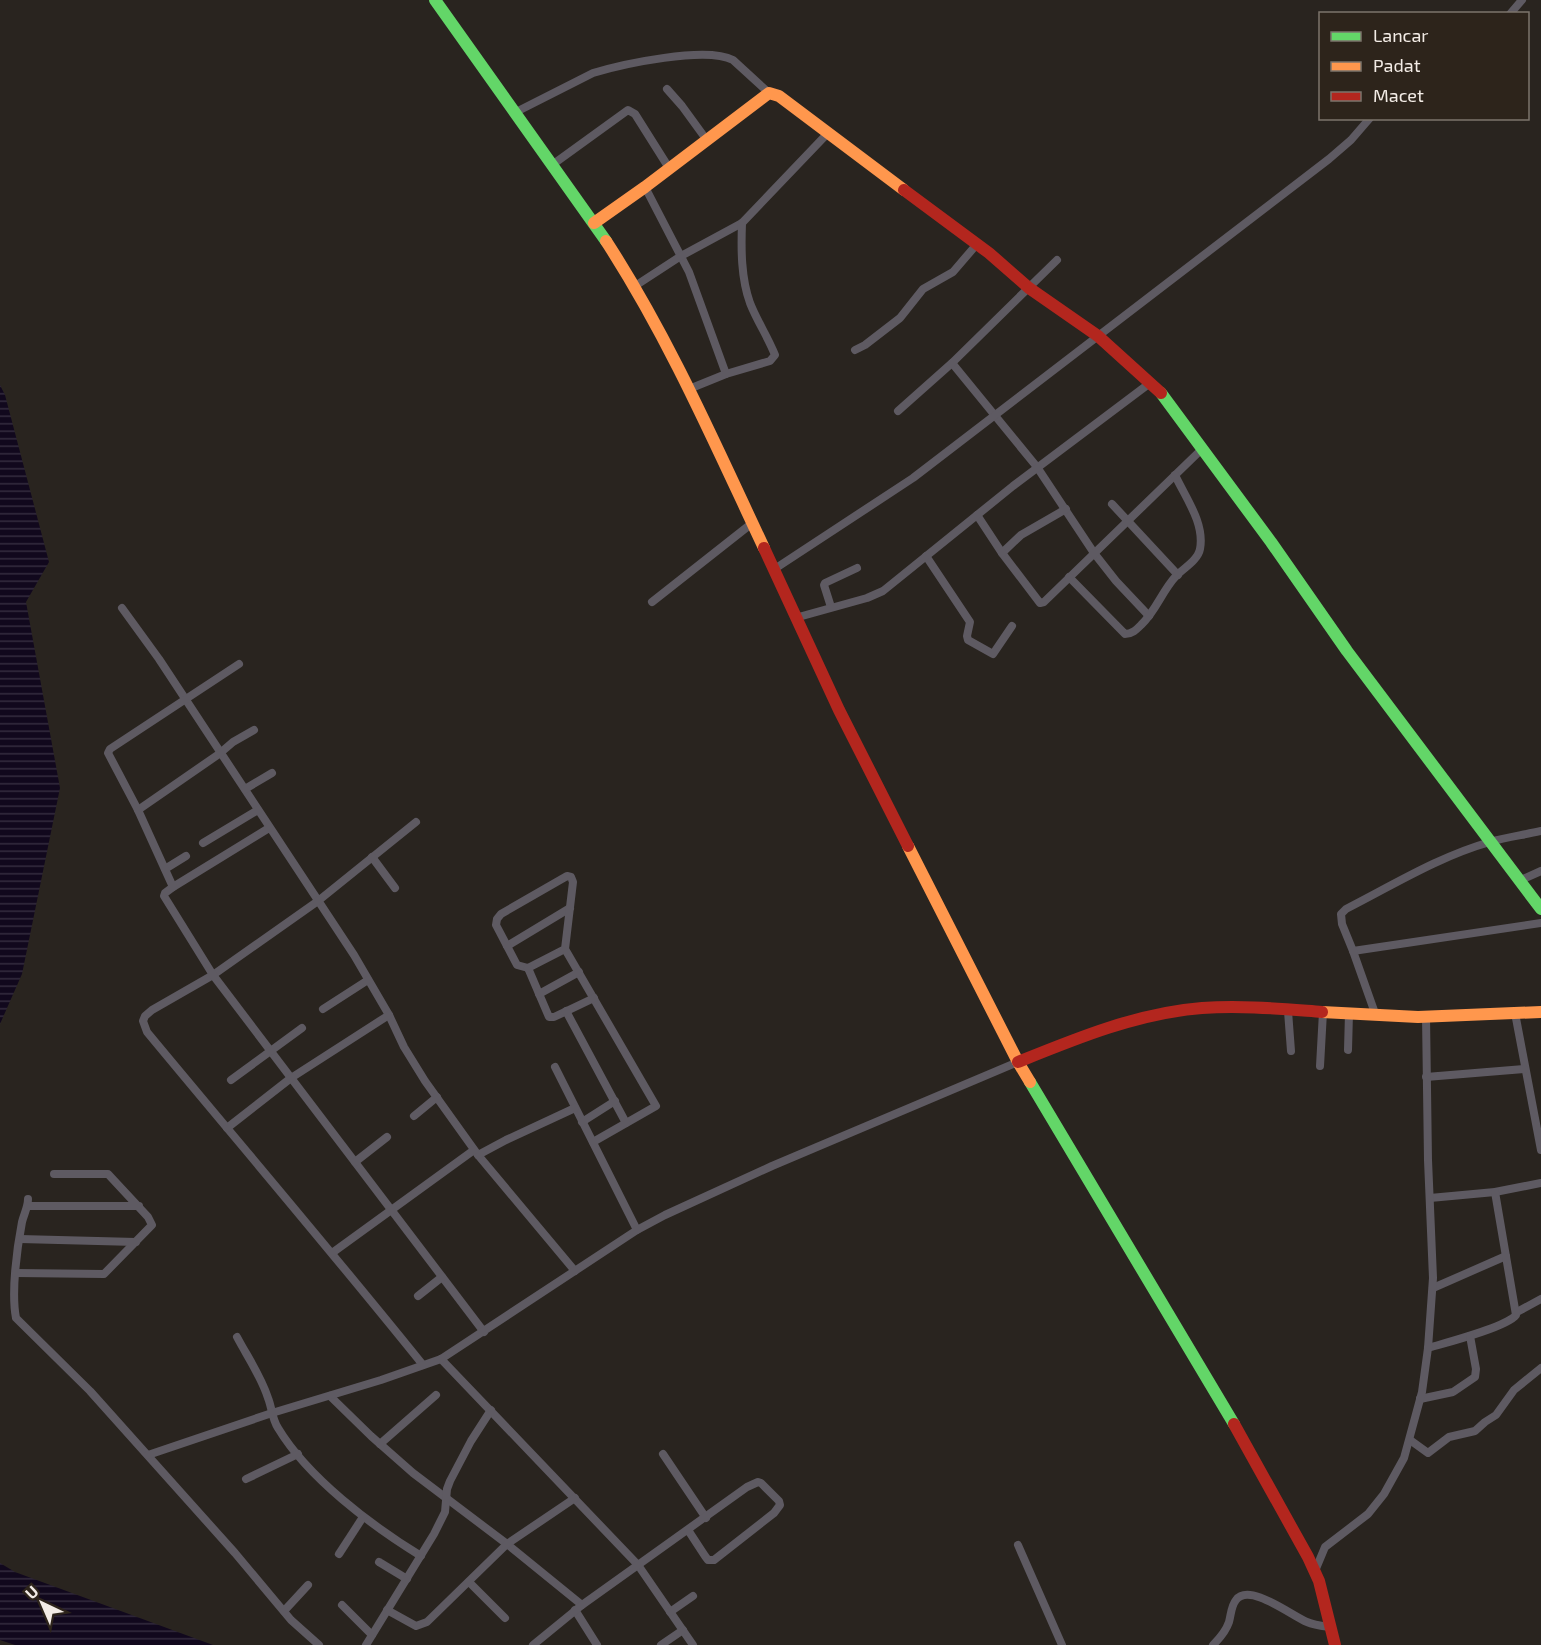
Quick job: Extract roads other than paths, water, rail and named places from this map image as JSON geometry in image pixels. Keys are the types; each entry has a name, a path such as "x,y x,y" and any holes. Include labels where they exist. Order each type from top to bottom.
{"street":[{"path":"435,0 594,223 635,286 689,389 772,570 880,792 1018,1062 1226,1409 1315,1571 1335,1645"},
{"path":"1512,12 1522,0"},
{"path":"514,113 604,70 636,62 717,54 733,60 770,93 778,96 977,244 1029,288 1098,336 1131,364 1169,403 1271,542 1347,651 1541,909"},
{"path":"667,89 706,140"},
{"path":"594,223 770,93"},
{"path":"552,165 628,110 635,114 669,168"},
{"path":"772,570 913,478 1329,159 1352,140 1368,120"},
{"path":"635,286 681,256 742,223 827,134"},
{"path":"645,187 689,272 726,374"},
{"path":"689,389 726,374 770,361 775,355 747,292 742,264 742,223"},
{"path":"855,350 900,318 923,289 953,272 977,244"},
{"path":"898,411 952,363 1057,260"},
{"path":"952,363 1037,467 1094,553 1116,581 1149,616"},
{"path":"795,618 876,595 1037,467 1150,383"},
{"path":"977,516 1040,603 1044,602 1202,449"},
{"path":"1069,577 1125,633 1129,634 1135,630 1149,616 1164,590 1199,553 1201,539 1199,526 1175,474"},
{"path":"1113,504 1178,575"},
{"path":"1002,553 1022,535 1066,509"},
{"path":"652,602 751,524"},
{"path":"926,556 970,622 968,640 993,654 1012,626"},
{"path":"831,607 825,583 857,568"},
{"path":"122,608 318,901 389,1015 404,1047 437,1097 476,1153 575,1271"},
{"path":"173,887 109,751 239,663"},
{"path":"138,810 233,742 254,730"},
{"path":"245,789 272,773"},
{"path":"203,843 258,810"},
{"path":"416,822 318,901 213,975 152,1010 143,1021 147,1032 423,1365"},
{"path":"269,828 173,887 164,896 213,975 484,1332"},
{"path":"1376,1016 1341,920 1341,914 1346,909 1415,873 1491,842 1541,831"},
{"path":"165,869 186,856"},
{"path":"372,857 395,888"},
{"path":"1521,880 1541,871"},
{"path":"566,949 528,968 517,965 496,925 497,919 501,914 567,876 571,877 573,882 566,949 656,1106 593,1142"},
{"path":"507,946 570,908"},
{"path":"1353,951 1541,923"},
{"path":"528,968 549,1017 554,1017 594,998"},
{"path":"539,994 579,972"},
{"path":"322,1009 368,980"},
{"path":"148,1455 441,1359 637,1230 665,1215 772,1166 1018,1062 1100,1031 1145,1017 1172,1012 1253,1008 1376,1016 1541,1012"},
{"path":"566,1011 626,1123"},
{"path":"1288,1011 1291,1051"},
{"path":"1320,1066 1323,1012"},
{"path":"1348,1050 1349,1013"},
{"path":"1515,1013 1541,1150"},
{"path":"227,1128 291,1078 389,1015"},
{"path":"1315,1571 1326,1547 1368,1514 1377,1504 1397,1471 1410,1440 1420,1399 1428,1348 1433,1288 1426,1016"},
{"path":"231,1080 302,1028"},
{"path":"555,1067 637,1230"},
{"path":"1426,1077 1524,1069"},
{"path":"414,1116 437,1097"},
{"path":"582,1122 615,1101"},
{"path":"332,1253 476,1153 575,1108"},
{"path":"355,1162 387,1137"},
{"path":"16,1273 104,1274 152,1225 139,1206 108,1174 54,1174"},
{"path":"1430,1198 1495,1192 1541,1183"},
{"path":"1495,1192 1517,1312"},
{"path":"139,1206 28,1202 23,1219 15,1284 15,1310 19,1322 90,1391 236,1552 284,1611 305,1634 319,1645"},
{"path":"20,1239 136,1242"},
{"path":"1433,1288 1506,1256"},
{"path":"418,1296 442,1277"},
{"path":"1428,1348 1470,1336 1514,1318 1517,1312 1541,1299"},
{"path":"1420,1399 1453,1392 1475,1377 1476,1369 1470,1336"},
{"path":"237,1337 265,1391 279,1430 298,1454 317,1476 363,1517 420,1556"},
{"path":"441,1359 638,1565 693,1645"},
{"path":"1410,1440 1428,1453 1449,1437 1472,1433 1496,1415 1514,1390 1541,1368"},
{"path":"380,1444 436,1395"},
{"path":"330,1396 380,1444 447,1500 507,1544 578,1607 597,1645"},
{"path":"366,1645 446,1512 450,1481 491,1410"},
{"path":"246,1479 298,1454"},
{"path":"663,1454 706,1518"},
{"path":"533,1645 578,1607 747,1487 758,1482 779,1500 780,1505 774,1513 714,1560 708,1560 688,1530"},
{"path":"387,1610 421,1626 507,1544 575,1498"},
{"path":"339,1554 363,1517"},
{"path":"1018,1545 1062,1645"},
{"path":"1303,1549 1326,1547"},
{"path":"379,1562 406,1579"},
{"path":"469,1582 505,1618"},
{"path":"284,1611 308,1585"},
{"path":"1213,1645 1221,1637 1228,1624 1235,1602 1245,1595 1263,1598 1306,1622 1329,1627"},
{"path":"670,1612 693,1596"},
{"path":"342,1605 372,1635"},
{"path":"661,1645 683,1630"}]}
